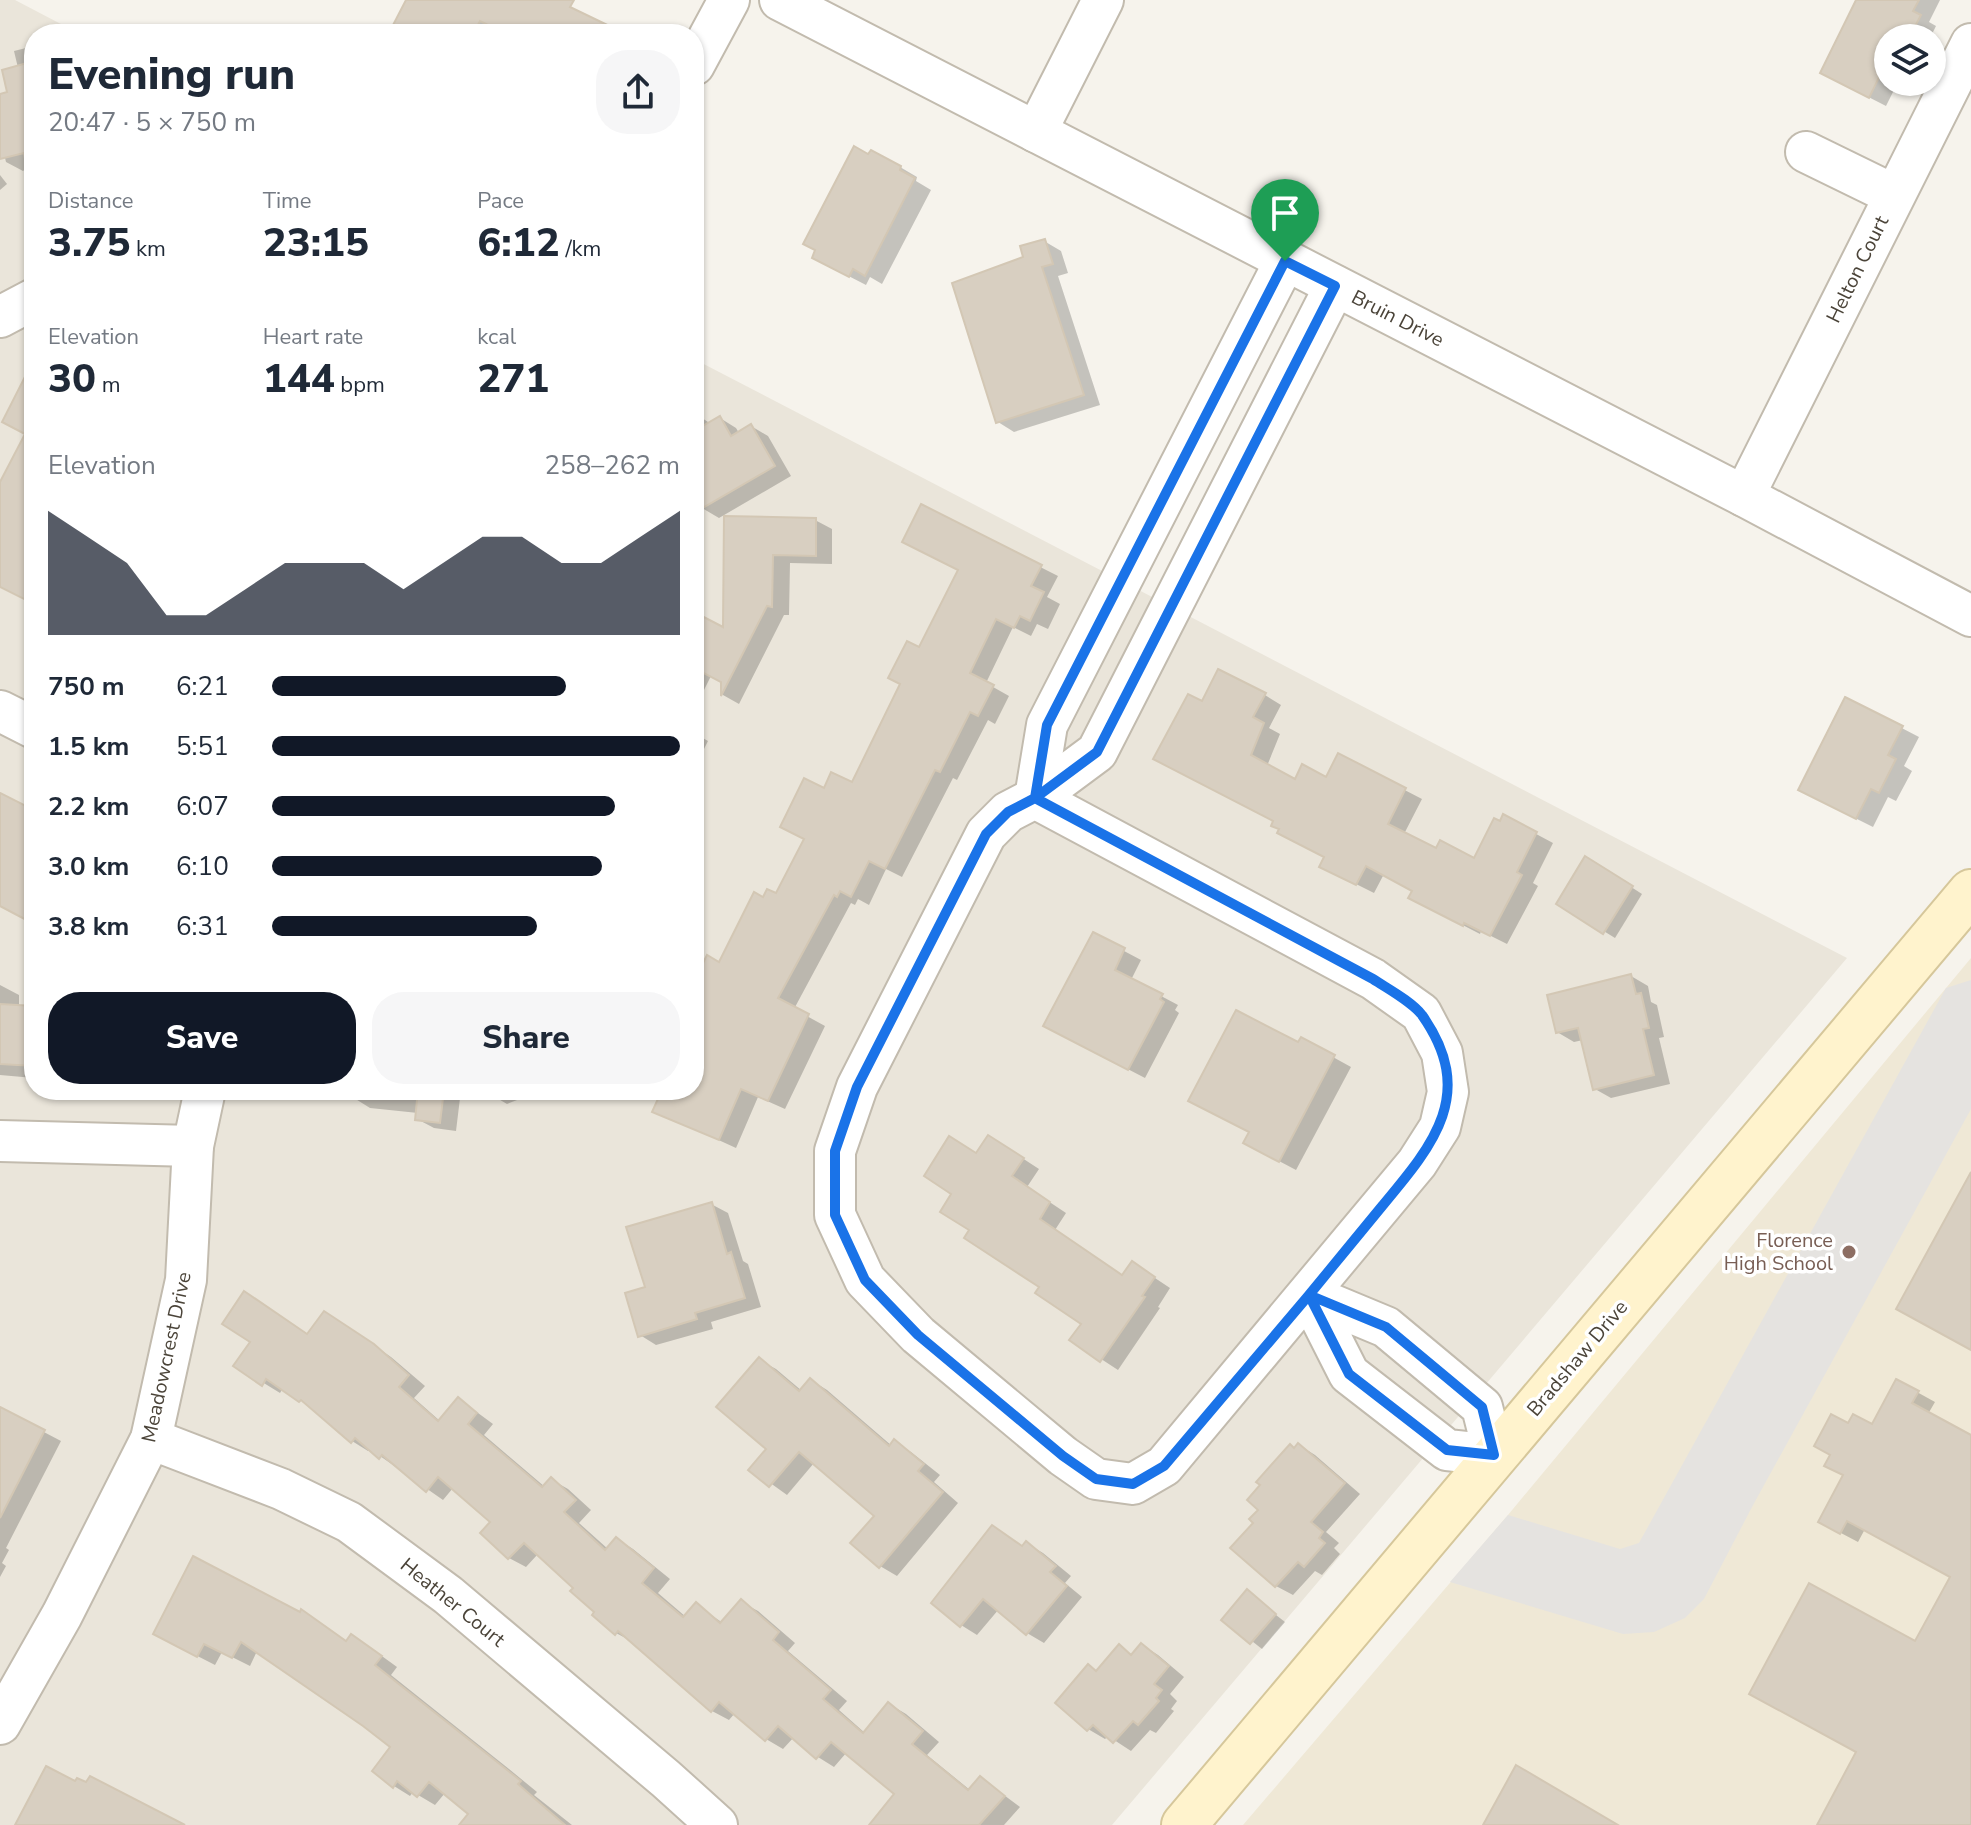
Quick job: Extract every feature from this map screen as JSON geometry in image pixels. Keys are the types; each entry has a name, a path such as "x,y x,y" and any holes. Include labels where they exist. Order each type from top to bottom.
{"street":[{"path":"704,46 729,0"},
{"name":"Bruin Drive","path":"780,0 1971,616"},
{"path":"1036,132 1103,0"},
{"name":"Helton Court","path":"1744,496 1971,44"},
{"path":"1806,152 1894,195"},
{"path":"1035,798 1047,725 1285,261"},
{"path":"1035,798 1373,979 1421,1013 1442,1053 1448,1092 1440,1127 1417,1163 1164,1466 1133,1484 1096,1479 1063,1456 918,1335 865,1280 835,1215 835,1151 857,1087 986,834 1008,812 1035,798 1097,752 1335,286"},
{"path":"0,317 24,304"},
{"path":"0,711 24,723"},
{"name":"Bradshaw Drive","path":"1184,1825 1971,892"},
{"name":"Meadowcrest Drive","path":"0,1724 62,1615 151,1439 186,1280 193,1146 203,1100"},
{"path":"0,1141 193,1146"},
{"path":"1309,1295 1386,1327 1482,1407 1494,1455 1447,1450 1349,1374 1309,1295"},
{"name":"Heather Court","path":"151,1439 281,1489 349,1522 448,1595 717,1825"}],"shaded area":[{"path":"0,0 15,0 61,24 24,24 24,1100 704,1100 704,364 1847,958 1112,1825 0,1825"},
{"name":"Florence High School","path":"1971,958 1971,1825 1243,1825 1508,1515"},
{"path":"1971,980 1971,1109 1704,1599 1685,1618 1654,1632 1623,1634 1450,1582 1508,1515 1620,1549 1639,1543 1946,988"}],"building":[{"path":"406,0 574,0 570,7 605,24 486,24 480,21 478,24 394,24"},
{"path":"1856,0 1919,0 1913,11 1921,15 1916,24 1874,24 1874,88 1869,98 1820,73"},
{"path":"24,64 24,153 0,159 0,94 7,92 2,70"},
{"path":"854,146 868,154 871,150 901,166 900,170 915,178 865,276 853,269 849,277 812,258 815,250 803,244"},
{"path":"1045,239 1053,264 1042,267 1084,395 996,423 952,283 1023,257 1020,246"},
{"path":"24,379 24,433 2,422"},
{"path":"720,416 731,436 751,424 775,466 704,507 704,425"},
{"path":"24,436 24,599 0,587 0,482"},
{"path":"921,504 1042,565 1031,586 1044,592 1030,621 1020,616 1014,628 996,619 970,673 994,685 978,716 970,712 940,772 935,770 885,869 869,861 851,897 840,891 837,897 834,895 778,998 809,1014 768,1101 741,1089 719,1140 652,1112 657,1100 704,1100 704,961 707,955 719,962 754,892 763,897 767,889 776,893 804,839 780,827 804,778 824,788 831,772 852,782 900,684 888,678 907,641 919,647 958,570 902,542"},
{"path":"724,516 816,518 816,556 773,555 772,607 767,606 721,696 721,682 704,673 704,617 723,627"},
{"path":"1218,669 1266,693 1253,717 1264,723 1251,755 1295,779 1302,764 1326,777 1338,753 1406,788 1388,824 1436,848 1440,840 1474,858 1494,818 1500,821 1503,814 1537,832 1517,872 1522,875 1490,936 1408,898 1412,891 1366,866 1356,885 1319,867 1324,857 1277,833 1279,829 1271,826 1273,821 1153,759 1188,694 1202,701"},
{"path":"1845,697 1903,726 1888,755 1896,759 1879,793 1871,789 1856,819 1798,790"},
{"path":"0,793 24,805 24,919 0,906"},
{"path":"1585,856 1633,886 1603,934 1556,904"},
{"path":"1093,932 1125,948 1115,970 1163,994 1160,999 1164,1002 1128,1070 1043,1026"},
{"path":"1631,974 1636,994 1641,993 1649,1028 1643,1029 1654,1075 1593,1090 1578,1028 1556,1033 1547,995"},
{"path":"0,1004 24,1005 24,1065 0,1064"},
{"path":"1236,1010 1298,1042 1301,1037 1335,1055 1279,1162 1243,1143 1249,1132 1188,1101"},
{"path":"417,1100 443,1100 440,1123 415,1120"},
{"path":"988,1135 1024,1158 1012,1176 1050,1202 1040,1219 1122,1275 1132,1261 1155,1277 1142,1296 1145,1297 1100,1362 1069,1340 1081,1324 1035,1293 1039,1287 964,1238 969,1230 940,1212 951,1194 924,1176 949,1136 976,1153"},
{"path":"1971,1172 1971,1350 1896,1309"},
{"path":"712,1202 727,1254 731,1252 745,1298 695,1313 697,1319 638,1337 625,1293 645,1287 626,1227"},
{"path":"244,1291 307,1334 324,1311 374,1344 409,1375 399,1387 438,1421 458,1397 477,1413 468,1424 542,1487 551,1477 576,1500 564,1512 605,1550 616,1537 654,1568 642,1583 683,1617 696,1602 720,1623 741,1599 779,1632 773,1640 831,1690 823,1699 863,1733 888,1702 923,1731 912,1744 968,1790 980,1776 1005,1796 979,1825 869,1825 894,1794 831,1742 816,1759 778,1726 765,1741 719,1702 711,1712 618,1631 615,1635 592,1615 594,1612 570,1591 573,1588 524,1543 508,1559 480,1533 490,1522 438,1477 426,1492 382,1455 379,1459 355,1438 351,1443 301,1400 299,1402 266,1379 262,1386 233,1366 250,1342 222,1324"},
{"path":"759,1357 799,1391 810,1378 889,1446 894,1439 924,1464 918,1471 943,1492 879,1568 850,1543 874,1516 799,1452 769,1487 748,1470 766,1449 716,1407"},
{"path":"1896,1379 1919,1391 1912,1403 1971,1435 1971,1825 1817,1825 1856,1752 1749,1694 1809,1583 1915,1641 1950,1577 1847,1521 1840,1534 1818,1522 1843,1475 1824,1466 1830,1455 1814,1446 1831,1414 1848,1423 1853,1414 1872,1424"},
{"path":"0,1407 45,1430 0,1518"},
{"path":"1298,1443 1345,1483 1311,1522 1323,1532 1319,1538 1325,1543 1304,1567 1298,1562 1275,1587 1230,1548 1253,1523 1249,1519 1258,1510 1247,1500 1260,1485 1256,1482 1290,1444 1294,1448"},
{"path":"992,1525 1022,1546 1026,1541 1056,1566 1050,1572 1067,1586 1026,1635 983,1599 960,1627 931,1603"},
{"path":"193,1556 300,1612 301,1609 346,1641 351,1634 382,1656 375,1665 521,1781 518,1784 565,1825 459,1825 468,1814 429,1782 417,1797 397,1781 393,1788 372,1771 390,1747 241,1642 232,1658 204,1644 197,1657 153,1634"},
{"path":"1247,1589 1276,1614 1250,1644 1221,1620"},
{"path":"1141,1643 1169,1666 1154,1684 1162,1690 1156,1698 1159,1701 1138,1725 1133,1721 1113,1743 1093,1725 1087,1731 1055,1703 1088,1664 1096,1671 1119,1644 1131,1655"},
{"path":"1516,1765 1618,1825 1483,1825"},
{"path":"46,1766 75,1781 77,1778 86,1782 90,1776 185,1825 15,1825"}],"place":[{"name":"Florence High School","path":"1849,1252"}],"route":[{"path":"1285,261 1047,725 1035,798 1008,812 986,834 857,1087 835,1151 835,1215 865,1280 918,1335 1063,1456 1096,1479 1133,1484 1164,1466 1309,1295 1386,1327 1482,1407 1494,1455 1447,1450 1349,1374 1309,1295 1417,1163 1440,1127 1448,1092 1442,1053 1421,1013 1373,979 1035,798 1097,752 1335,286 1285,261"}]}
